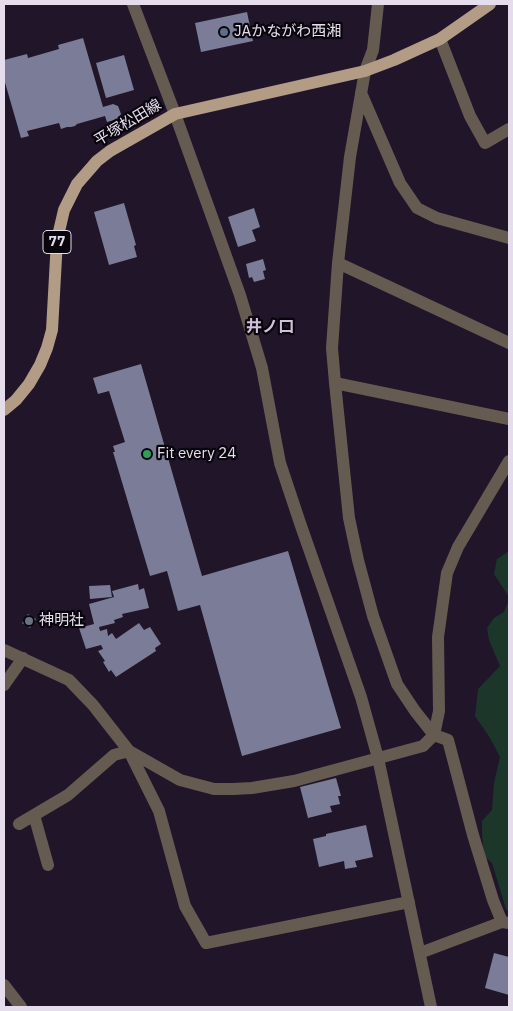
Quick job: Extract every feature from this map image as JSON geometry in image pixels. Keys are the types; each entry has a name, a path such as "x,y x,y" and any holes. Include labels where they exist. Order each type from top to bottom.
{"main road":[{"name":"平塚松田線","path":"4,410 16,400 29,384 48,348 52,330 57,240 64,210 77,184 97,161 110,151 175,114 365,71 394,60 440,39 490,4"}],"street":[{"path":"133,4 240,295 262,368 280,463 361,697 378,758 431,1007"},
{"path":"378,4 373,50 365,71 350,157 338,263 332,348 349,518 373,616 397,684 434,735 448,740 473,835 493,900 506,923 420,954"},
{"path":"440,39 470,116 485,143 509,128"},
{"path":"361,92 400,183 417,208 438,218 509,238"},
{"path":"338,263 509,343"},
{"path":"335,384 509,419"},
{"path":"19,824 68,794 114,755 129,751 180,780 214,789 223,789 252,788 294,781 423,746 434,735 439,711 438,637 447,573 458,547 509,461"},
{"path":"4,650 69,680 93,705 129,751 159,811 185,906 206,943 409,902"},
{"path":"4,685 23,658"},
{"path":"34,815 48,865"},
{"path":"4,985 21,1007"}],"green space":[{"path":"509,551 509,597 494,574 497,559"},
{"path":"509,600 509,912 506,909 492,863 484,856 482,833 482,821 492,810 494,783 500,757 475,716 478,689 500,666 489,640 487,628 494,618 504,612"}],"building":[{"name":"JAかながわ西湘","path":"247,12 253,41 201,52 195,23"},
{"path":"83,38 103,107 113,104 118,106 121,114 118,119 107,122 105,116 61,129 59,123 27,131 29,136 21,138 4,79 4,60 27,54 28,58 59,49 58,45"},
{"path":"124,55 134,90 106,98 96,63"},
{"path":"124,203 136,245 134,246 137,257 109,265 94,212"},
{"path":"254,208 260,227 252,230 256,241 238,247 228,217"},
{"path":"263,259 266,270 263,271 265,279 254,282 252,277 249,278 246,264"},
{"path":"141,364 202,576 288,551 341,728 242,756 200,605 178,611 167,571 150,576 113,452 115,452 113,446 125,442 109,391 98,394 93,378"},
{"path":"138,584 139,590 144,588 149,608 122,614 123,617 114,620 115,623 99,627 100,631 107,629 108,636 112,633 116,639 139,623 144,630 150,627 161,644 155,648 156,651 116,677 111,670 109,672 103,662 105,661 98,651 103,649 101,645 86,649 79,628 94,624 89,604 114,597 112,591"},
{"path":"110,585 112,597 90,599 89,586"},
{"name":"神明社","path":"28,614 36,619 30,628 22,623"},
{"path":"336,778 341,796 338,796 340,804 330,806 332,812 308,818 300,787"},
{"path":"366,825 373,857 355,861 357,867 345,869 344,861 319,867 313,839 326,836 326,834"},
{"path":"494,953 509,957 509,995 485,988"}],"place":[{"name":"JAかながわ西湘","path":"224,32"},
{"name":"Fit every 24","path":"147,454"},
{"name":"神明社","path":"29,621"}],"district":[{"name":"井ノ口","path":"270,327"}]}
